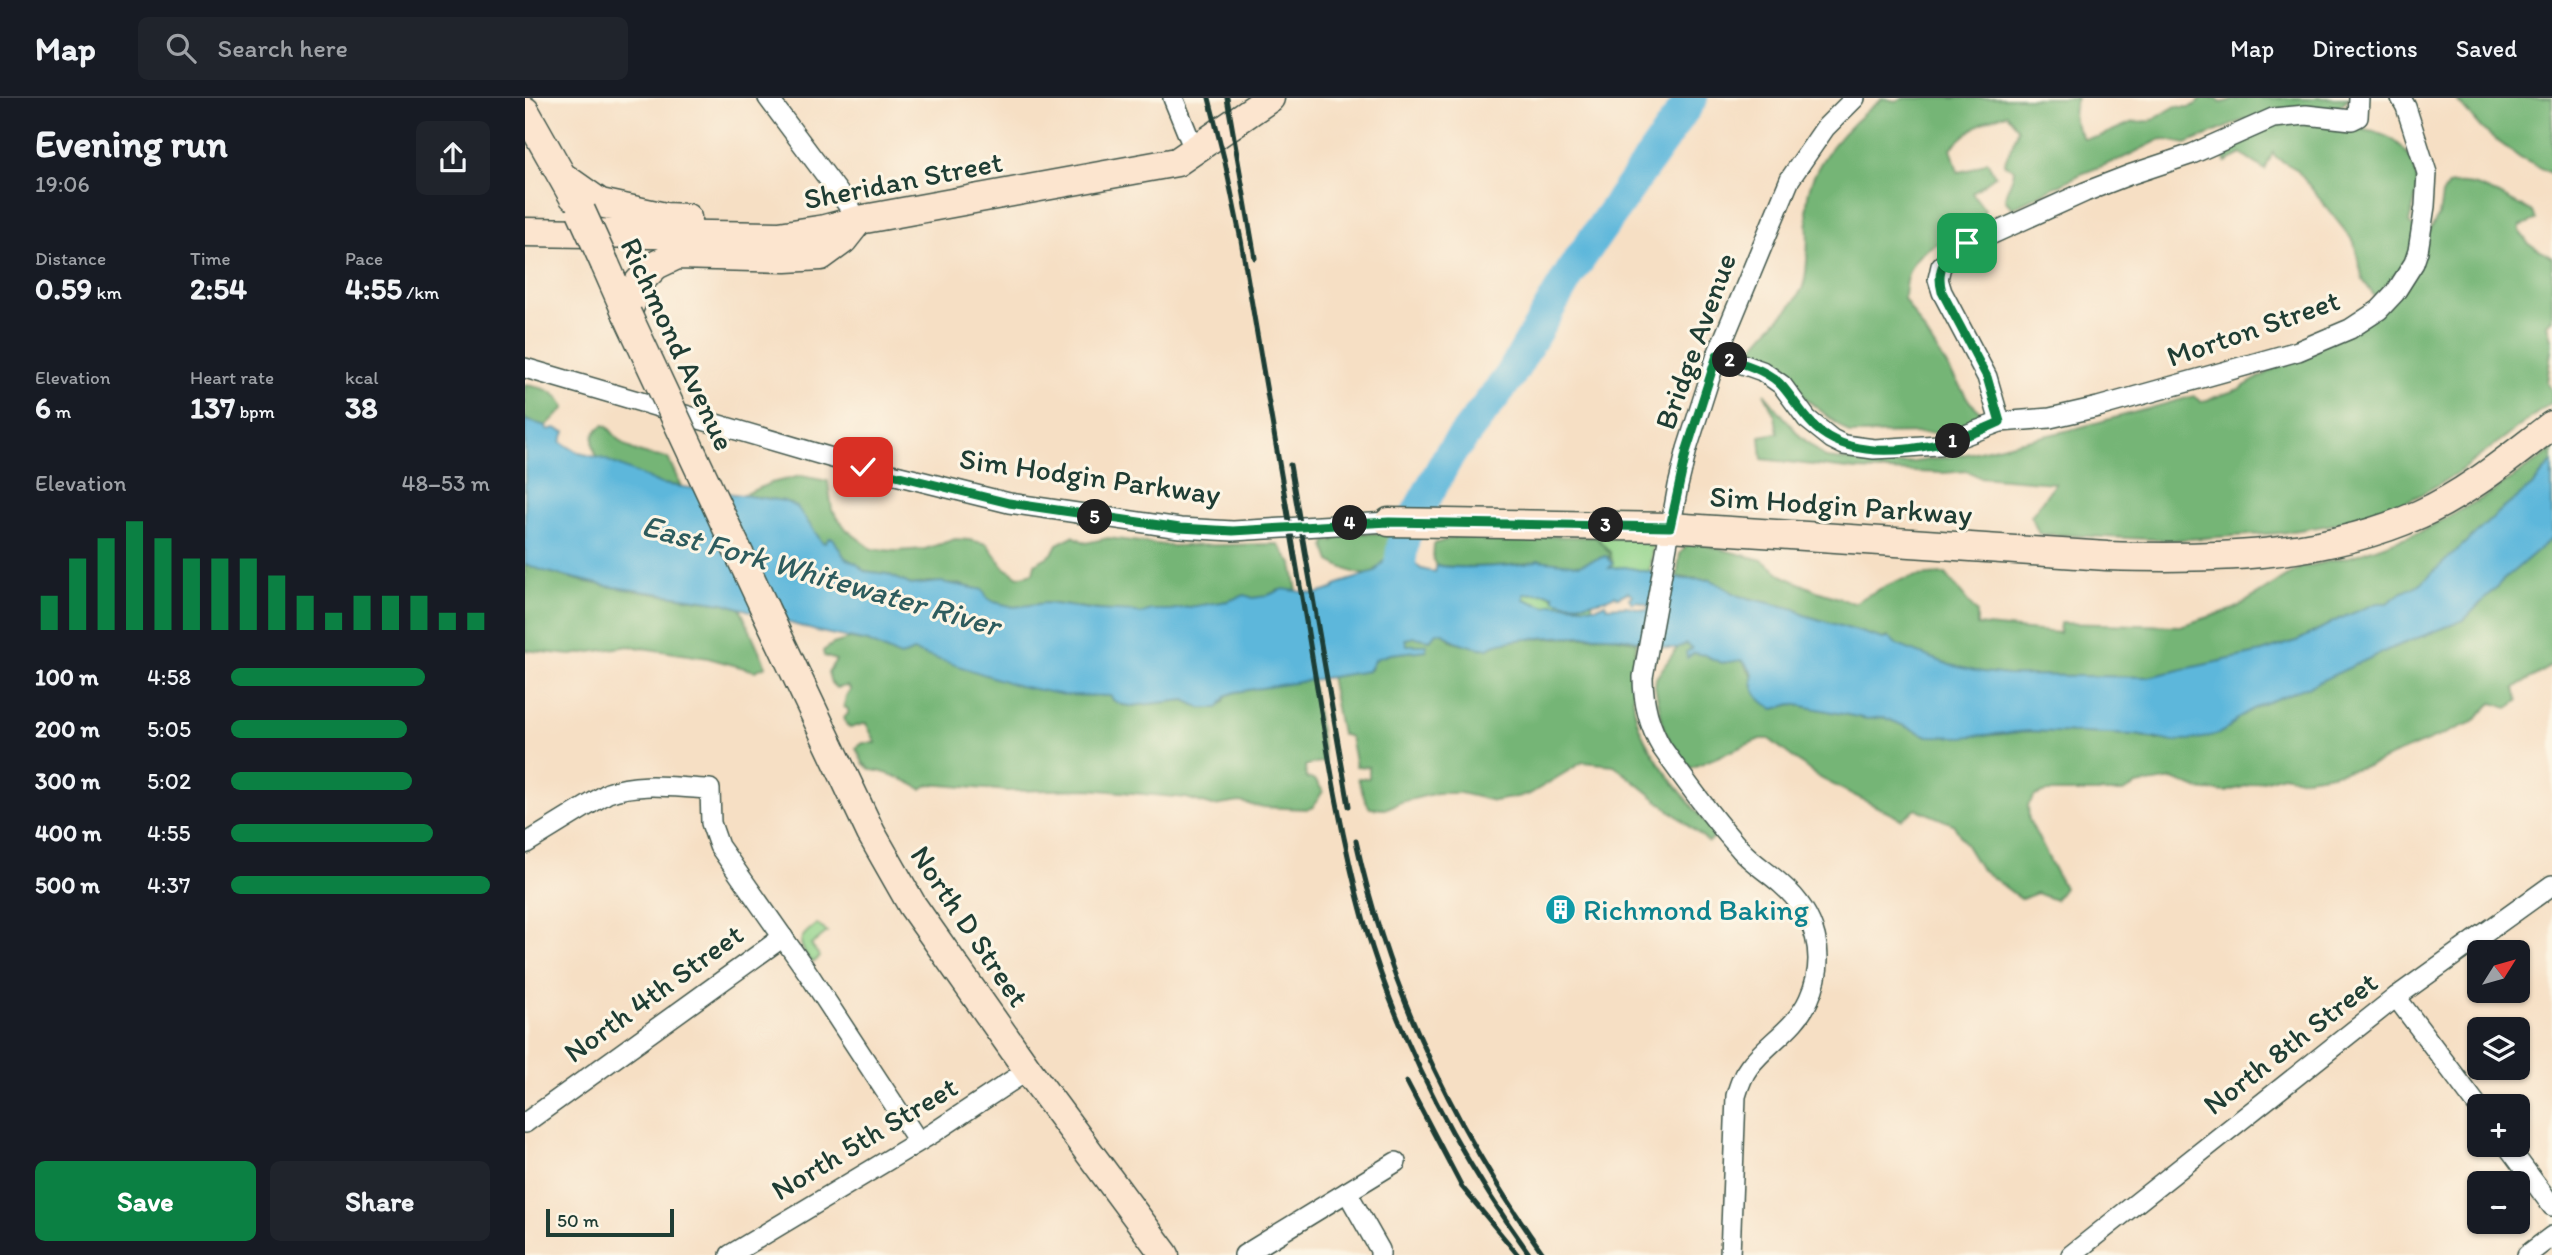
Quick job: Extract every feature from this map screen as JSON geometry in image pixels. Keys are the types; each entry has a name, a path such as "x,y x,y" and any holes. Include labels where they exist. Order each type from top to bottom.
{"street":[{"path":"768,98 859,220"},
{"path":"1173,98 1195,152"},
{"name":"Sheridan Street","path":"525,232 779,236 825,229 859,220 1177,163 1270,98"},
{"name":"Bridge Avenue","path":"1730,1255 1735,1097 1750,1066 1789,1028 1807,1004 1816,980 1818,946 1815,931 1800,902 1739,849 1662,748 1648,714 1643,677 1687,449 1717,355 1790,179 1825,128 1855,98"},
{"path":"2000,422 1987,377 1942,292 1938,279 1941,266 1957,250 1967,243 2107,183 2192,154 2273,118 2307,115 2352,120 2358,117 2358,98"},
{"name":"Morton Street","path":"1717,355 1762,371 1782,385 1807,419 1821,432 1844,445 1901,449 1939,445 2000,422 2050,418 2098,407 2254,364 2327,339 2350,329 2379,310 2395,293 2418,251 2427,173 2401,98"},
{"name":"Richmond Avenue","path":"525,111 566,179 764,607"},
{"path":"566,179 600,203 665,218 773,218 827,214 859,220"},
{"path":"627,314 639,282 656,265 677,255 786,258 821,256 843,240 859,220"},
{"name":"Sim Hodgin Parkway","path":"525,368 863,467 1009,503 1111,519 1220,530 1389,522 1468,523 1668,537 2106,556 2202,556 2280,551 2357,537 2422,513 2471,485 2552,425"},
{"name":"North D Street","path":"764,607 881,851 912,905 1028,1070 1164,1255"},
{"path":"525,844 608,793 619,789 641,786 710,789 711,822 719,846 783,937 918,1141"},
{"name":"North 8th Street","path":"2071,1255 2396,997 2552,884"},
{"name":"North 4th Street","path":"525,1123 783,937"},
{"path":"2396,997 2469,1094"},
{"name":"North 5th Street","path":"730,1255 918,1141 1028,1070"},
{"path":"2516,1157 2552,1206"},
{"path":"1244,1255 1396,1162"},
{"path":"1347,1192 1380,1250 1380,1255"},
{"path":"2527,1255 2552,1237"}],"green space":[{"path":"1883,98 1895,101 1905,98 2077,98 2074,119 2083,138 2098,137 2133,122 2150,121 2176,106 2191,106 2203,98 2217,98 2221,103 2239,98 2349,98 2335,110 2342,125 2392,139 2412,162 2417,187 2409,223 2425,238 2439,215 2442,195 2448,185 2480,187 2533,212 2536,220 2520,226 2520,232 2528,243 2552,258 2552,319 2547,324 2552,343 2547,382 2552,391 2552,402 2456,474 2418,496 2386,511 2354,521 2281,533 2172,540 2039,534 2031,516 2055,483 1979,477 1967,471 1944,473 1856,470 1762,459 1760,436 1778,433 1775,416 1764,393 1799,435 1826,458 1894,465 1962,455 2070,430 2194,396 2201,402 2239,389 2382,307 2363,280 2354,242 2296,169 2275,157 2273,152 2265,170 2242,154 2226,162 2221,152 2251,139 2246,119 2186,144 2161,139 2012,208 2005,200 2014,170 2004,164 2018,128 2007,114 1976,126 1951,148 1958,172 1972,169 1987,161 1995,176 1972,193 1985,210 1965,231 1925,250 1915,261 1907,277 1904,299 1970,402 1981,412 1979,422 1936,433 1850,434 1805,398 1786,365 1767,364 1751,351 1791,306 1802,289 1807,262 1808,193 1822,161 1845,132"},
{"path":"2455,98 2552,98 2552,174 2520,158 2482,129"},
{"path":"525,385 549,391 565,408 546,426 525,420"},
{"path":"604,425 630,448 668,458 681,486 661,484 597,457 593,439 596,431"},
{"path":"2552,450 2552,462 2532,486 2499,512 2420,585 2387,603 2339,619 2299,640 2262,652 2148,677 2007,675 1975,671 1950,665 1897,645 1888,637 1883,639 1804,615 1795,609 1739,596 1711,580 1677,577 1680,554 1688,544 1701,544 1762,560 1785,577 1854,603 1898,581 1946,574 1977,613 1977,625 2059,633 2060,623 2180,626 2234,609 2300,568 2353,556 2420,532 2490,494"},
{"path":"801,476 828,481 832,510 847,530 872,549 925,549 955,539 969,540 987,544 1003,566 1018,577 1033,573 1035,564 1052,554 1057,544 1073,536 1086,543 1108,538 1172,546 1278,544 1292,564 1297,591 1279,590 1253,598 1245,595 1228,601 1140,615 1046,603 1014,607 994,602 987,598 983,590 957,584 929,582 911,585 887,574 864,571 845,558 837,547 822,542 796,507 784,501 742,495 771,483"},
{"path":"1333,534 1396,534 1390,551 1379,567 1372,572 1359,574 1330,561 1325,547 1326,541 1334,541"},
{"path":"1455,535 1596,537 1610,553 1610,558 1606,556 1579,565 1538,560 1489,566 1438,565 1437,569 1433,559 1434,544"},
{"path":"1596,537 1651,540 1653,545 1649,573 1625,567 1609,568 1613,564 1610,552"},
{"path":"2552,538 2552,664 2515,688 2518,701 2508,708 2492,703 2473,722 2368,766 2326,775 2300,779 2283,775 2226,792 2197,789 2173,779 2136,785 2123,792 2045,792 2035,796 2028,805 2029,820 2064,888 2055,900 2037,893 2021,899 1980,868 1953,824 1917,809 1901,819 1818,777 1769,739 1760,739 1691,768 1664,729 1655,686 1656,678 1677,648 1686,644 1694,653 1721,663 1742,660 1774,709 1792,704 1868,719 1883,717 1928,736 1994,735 2029,731 2136,735 2158,740 2229,728 2239,717 2260,705 2464,620 2502,581"},
{"path":"525,564 598,585 724,603 740,608 766,666 755,671 708,658 629,646 571,655 525,650"},
{"path":"1523,593 1546,593 1562,602 1576,605 1592,600 1592,607 1546,607 1524,599"},
{"path":"1437,632 1444,633 1452,641 1476,646 1523,639 1609,636 1637,642 1633,686 1634,708 1640,729 1664,770 1716,836 1709,842 1614,765 1583,762 1528,795 1494,801 1460,793 1437,793 1385,809 1370,808 1358,778 1369,778 1369,767 1356,766 1350,737 1341,734 1330,676 1368,671 1371,669 1372,660 1390,654 1426,650 1421,646 1407,645 1404,639 1415,637 1430,640"},
{"path":"849,639 868,642 900,657 913,651 1064,695 1112,696 1113,700 1122,705 1131,706 1185,700 1201,708 1223,703 1227,695 1236,692 1311,679 1325,761 1305,766 1306,778 1315,780 1323,791 1313,807 1308,809 1260,807 1240,802 1213,806 1186,798 1089,789 1009,791 930,784 921,789 896,776 871,770 863,763 856,748 863,743 876,743 866,723 850,728 846,724 844,717 848,714 848,709 844,707 846,696 851,690 847,686 836,688 831,683 828,672 836,660 824,656 823,651 833,644"},
{"path":"817,924 827,932 811,945 820,957 814,962 806,955 801,941"}],"water":[{"name":"East Fork Whitewater River","path":"525,420 546,426 547,430 555,428 565,432 561,442 579,453 604,459 661,484 784,501 797,507 822,542 833,538 845,558 864,571 887,574 911,585 941,582 983,590 987,598 994,602 1014,607 1046,603 1140,614 1151,610 1170,610 1228,601 1245,595 1253,598 1266,596 1283,589 1316,594 1375,572 1384,561 1416,564 1421,569 1435,572 1437,565 1489,567 1538,560 1579,565 1606,556 1613,564 1609,568 1625,567 1684,579 1711,580 1739,596 1795,609 1804,615 1883,639 1890,638 1897,645 1950,665 1975,671 2007,675 2148,677 2262,652 2299,640 2377,603 2387,603 2420,584 2499,512 2532,486 2552,462 2552,538 2502,581 2464,620 2260,705 2218,734 2174,742 2136,735 2029,731 1962,737 1928,736 1883,717 1868,719 1792,704 1774,709 1757,695 1753,685 1753,673 1742,660 1721,663 1694,653 1687,658 1686,652 1692,649 1686,644 1668,648 1608,636 1526,639 1479,648 1437,632 1430,640 1415,637 1405,639 1407,645 1426,645 1426,650 1390,654 1375,659 1368,671 1236,692 1227,695 1218,708 1201,708 1185,700 1131,706 1122,705 1111,696 1064,695 1019,686 913,651 900,657 868,642 816,631 724,603 607,586 525,564","holes":["1628,592 1633,595 1629,598 1632,603 1637,601 1649,605 1648,610 1626,606 1607,607 1605,603 1597,607 1552,604 1546,607 1524,599 1524,594 1546,593 1567,603 1584,603 1615,595 1618,597"]}],"waterway":[{"path":"1396,591 1404,537 1449,455 1510,376 1572,270 1692,98"}],"railway":[{"path":"1209,98 1241,240 1331,772 1364,921 1394,1009 1433,1095 1478,1177 1530,1255"},
{"path":"1227,98 1255,258"},
{"path":"1290,465 1349,806"},
{"path":"1356,841 1387,951 1429,1057 1482,1159 1544,1255"},
{"path":"1407,1082 1462,1187 1518,1255"}],"place":[{"name":"Richmond Baking","path":"1560,909"}],"route":[{"path":"863,467 1009,503 1180,528 1233,531 1389,522 1670,527 1687,449 1717,355 1762,371 1782,385 1807,419 1821,432 1844,445 1901,449 1939,445 1983,431 2000,422 1987,377 1942,292 1938,279 1946,259 1967,243"}]}
